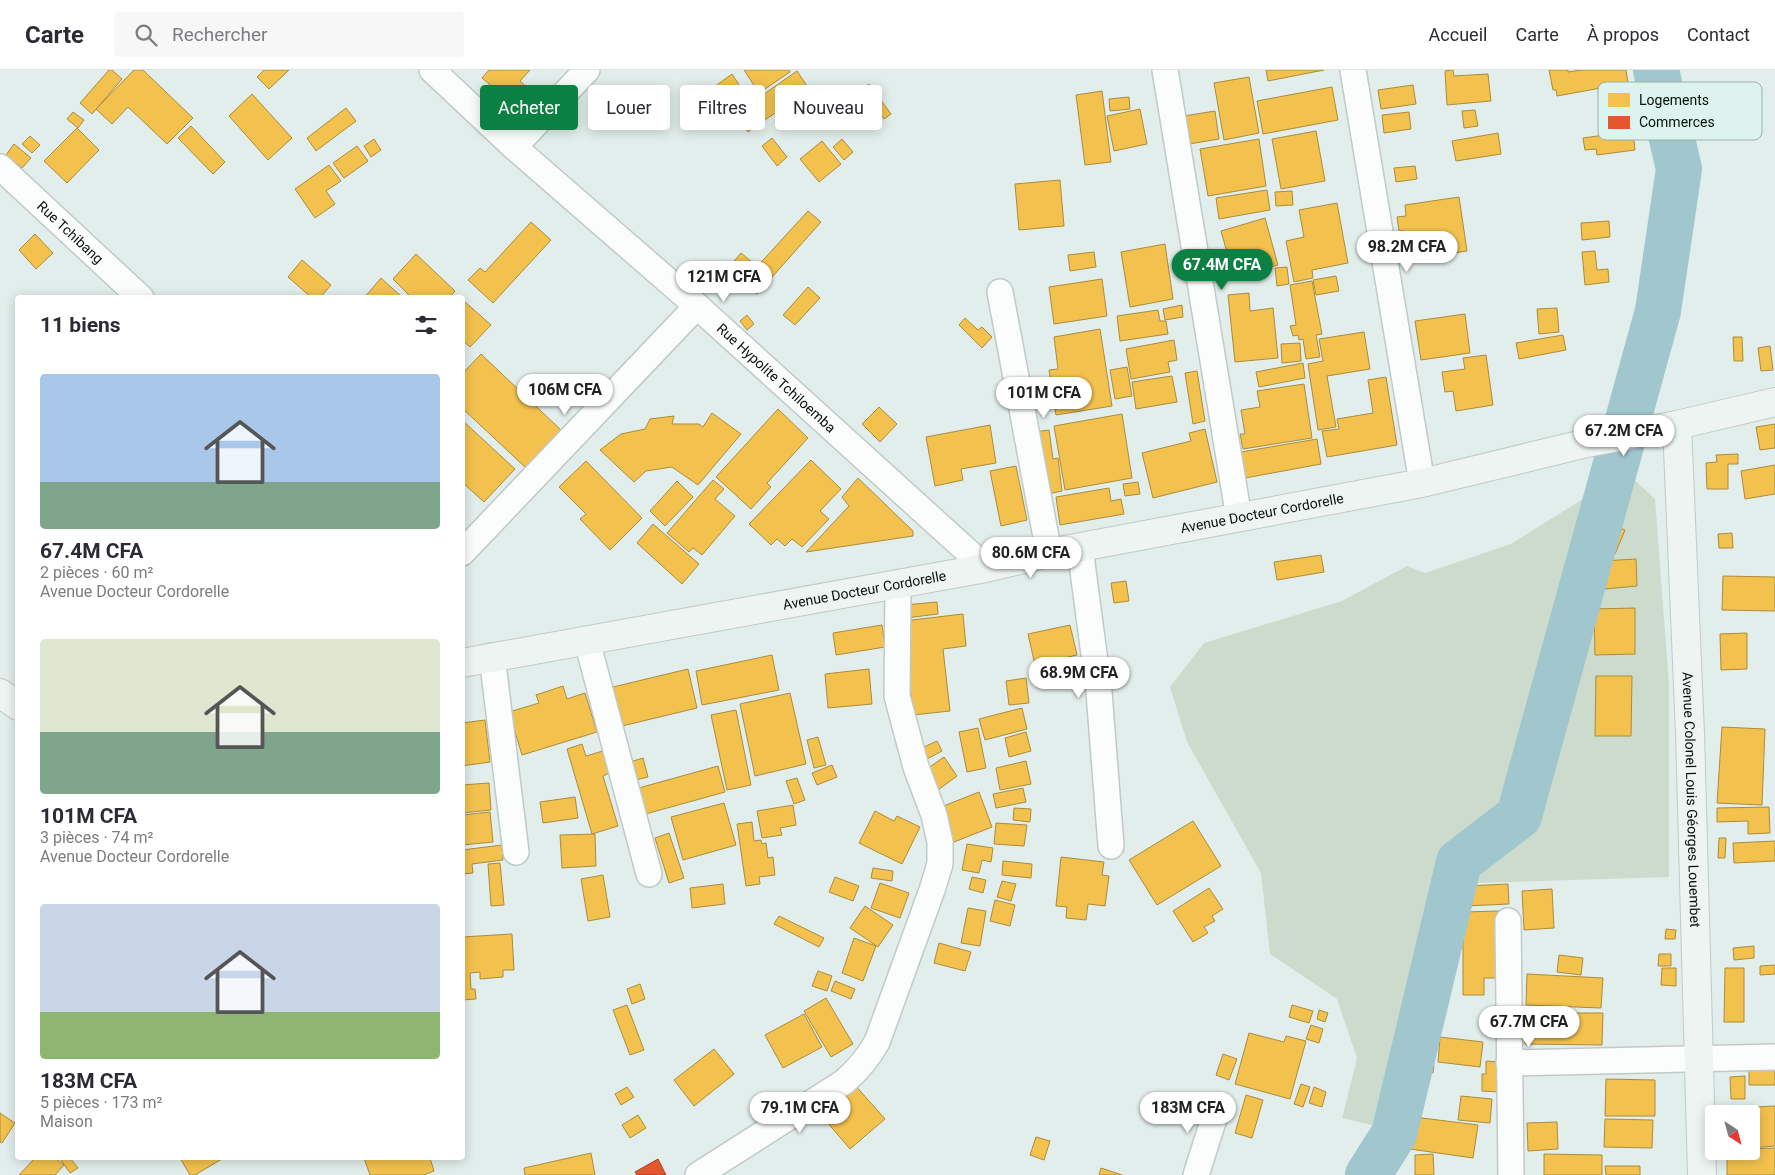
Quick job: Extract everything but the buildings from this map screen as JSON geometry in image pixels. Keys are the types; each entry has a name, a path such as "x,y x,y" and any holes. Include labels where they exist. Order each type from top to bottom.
{"street":[{"name":"Rue Hypolite Tchiloemba","path":"432,70 514,147 697,306 986,568"},
{"path":"514,147 587,70"},
{"path":"1165,70 1239,518"},
{"path":"1353,70 1422,483"},
{"name":"Rue Tchibang","path":"0,168 138,295"},
{"path":"1000,292 1049,553"},
{"path":"465,551 697,306"},
{"name":"Avenue Docteur Cordorelle","path":"465,661 986,568 1049,553 1422,483 1587,443 1775,402"},
{"name":"Avenue Colonel Louis Géorges Louembet","path":"1664,427 1690,734 1702,1175"},
{"path":"1080,548 1099,692 1111,846"},
{"path":"698,1175 844,1082 870,1056 877,1042 932,890 940,864 940,842 934,815 916,767 897,696 898,584"},
{"path":"587,641 649,874"},
{"path":"492,656 516,852"},
{"path":"0,692 15,704"},
{"path":"1508,920 1511,1175"},
{"path":"1509,1064 1775,1057"},
{"path":"1196,1175 1218,1106"}],"green space":[{"path":"1626,472 1655,499 1669,684 1669,877 1444,884 1418,1022 1379,1127 1342,1118 1357,1058 1337,999 1270,954 1261,873 1187,742 1170,687 1204,643 1342,601 1407,566 1425,573 1511,544"}],"waterway":[{"path":"1656,70 1659,82"},
{"path":"1368,1175 1394,1134 1459,862 1519,816 1658,311 1679,169 1672,140"}]}
